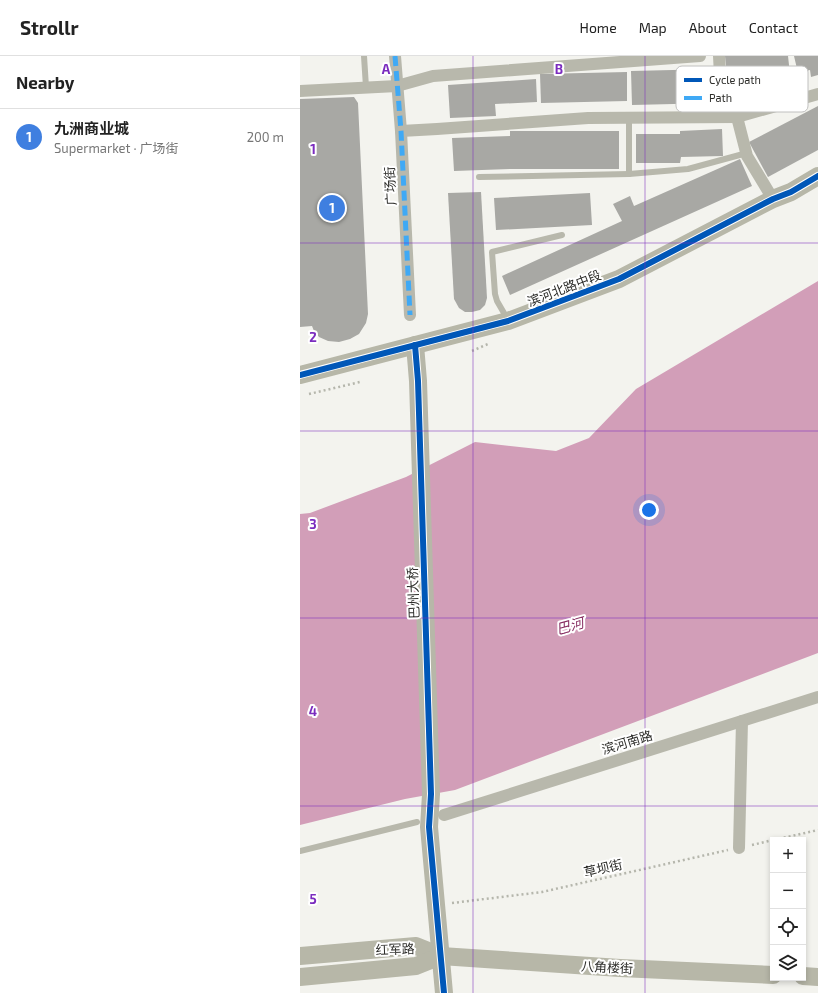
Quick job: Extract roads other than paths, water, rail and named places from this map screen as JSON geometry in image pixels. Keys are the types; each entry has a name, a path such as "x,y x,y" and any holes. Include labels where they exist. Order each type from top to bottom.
{"street":[{"name":"广场街","path":"395,56 401,131 410,315"},
{"path":"300,91 397,86 434,76 588,60 700,56"},
{"path":"719,56 720,66"},
{"path":"808,97 818,94"},
{"path":"733,112 737,117 747,153 773,199"},
{"path":"401,131 437,130 588,118 737,117 755,112"},
{"name":"滨河北路中段","path":"300,375 508,321 619,280 773,199 790,192 818,176"},
{"name":"巴州大桥","path":"415,345 439,811 429,827 444,993"},
{"name":"滨河南路","path":"439,811 818,697"},
{"path":"739,848 742,721"},
{"name":"红军路","path":"300,956 416,946 441,956"},
{"name":"红军路","path":"300,977 416,966 441,956"},
{"name":"八角楼街","path":"441,956 620,968 770,975"},
{"path":"806,976 818,977"}],"lane":[{"path":"364,56 366,87"},
{"path":"629,118 629,174"},
{"path":"479,177 629,174 688,169 747,153"},
{"path":"508,321 497,301 495,294 492,252 562,235"},
{"path":"300,851 416,822"}],"water":[{"name":"巴河","path":"818,281 818,653 455,790 405,799 300,825 300,514 310,513 406,477 475,442 556,451 589,438 636,389"}],"place":[{"name":"九洲商业城","path":"332,208"}]}
